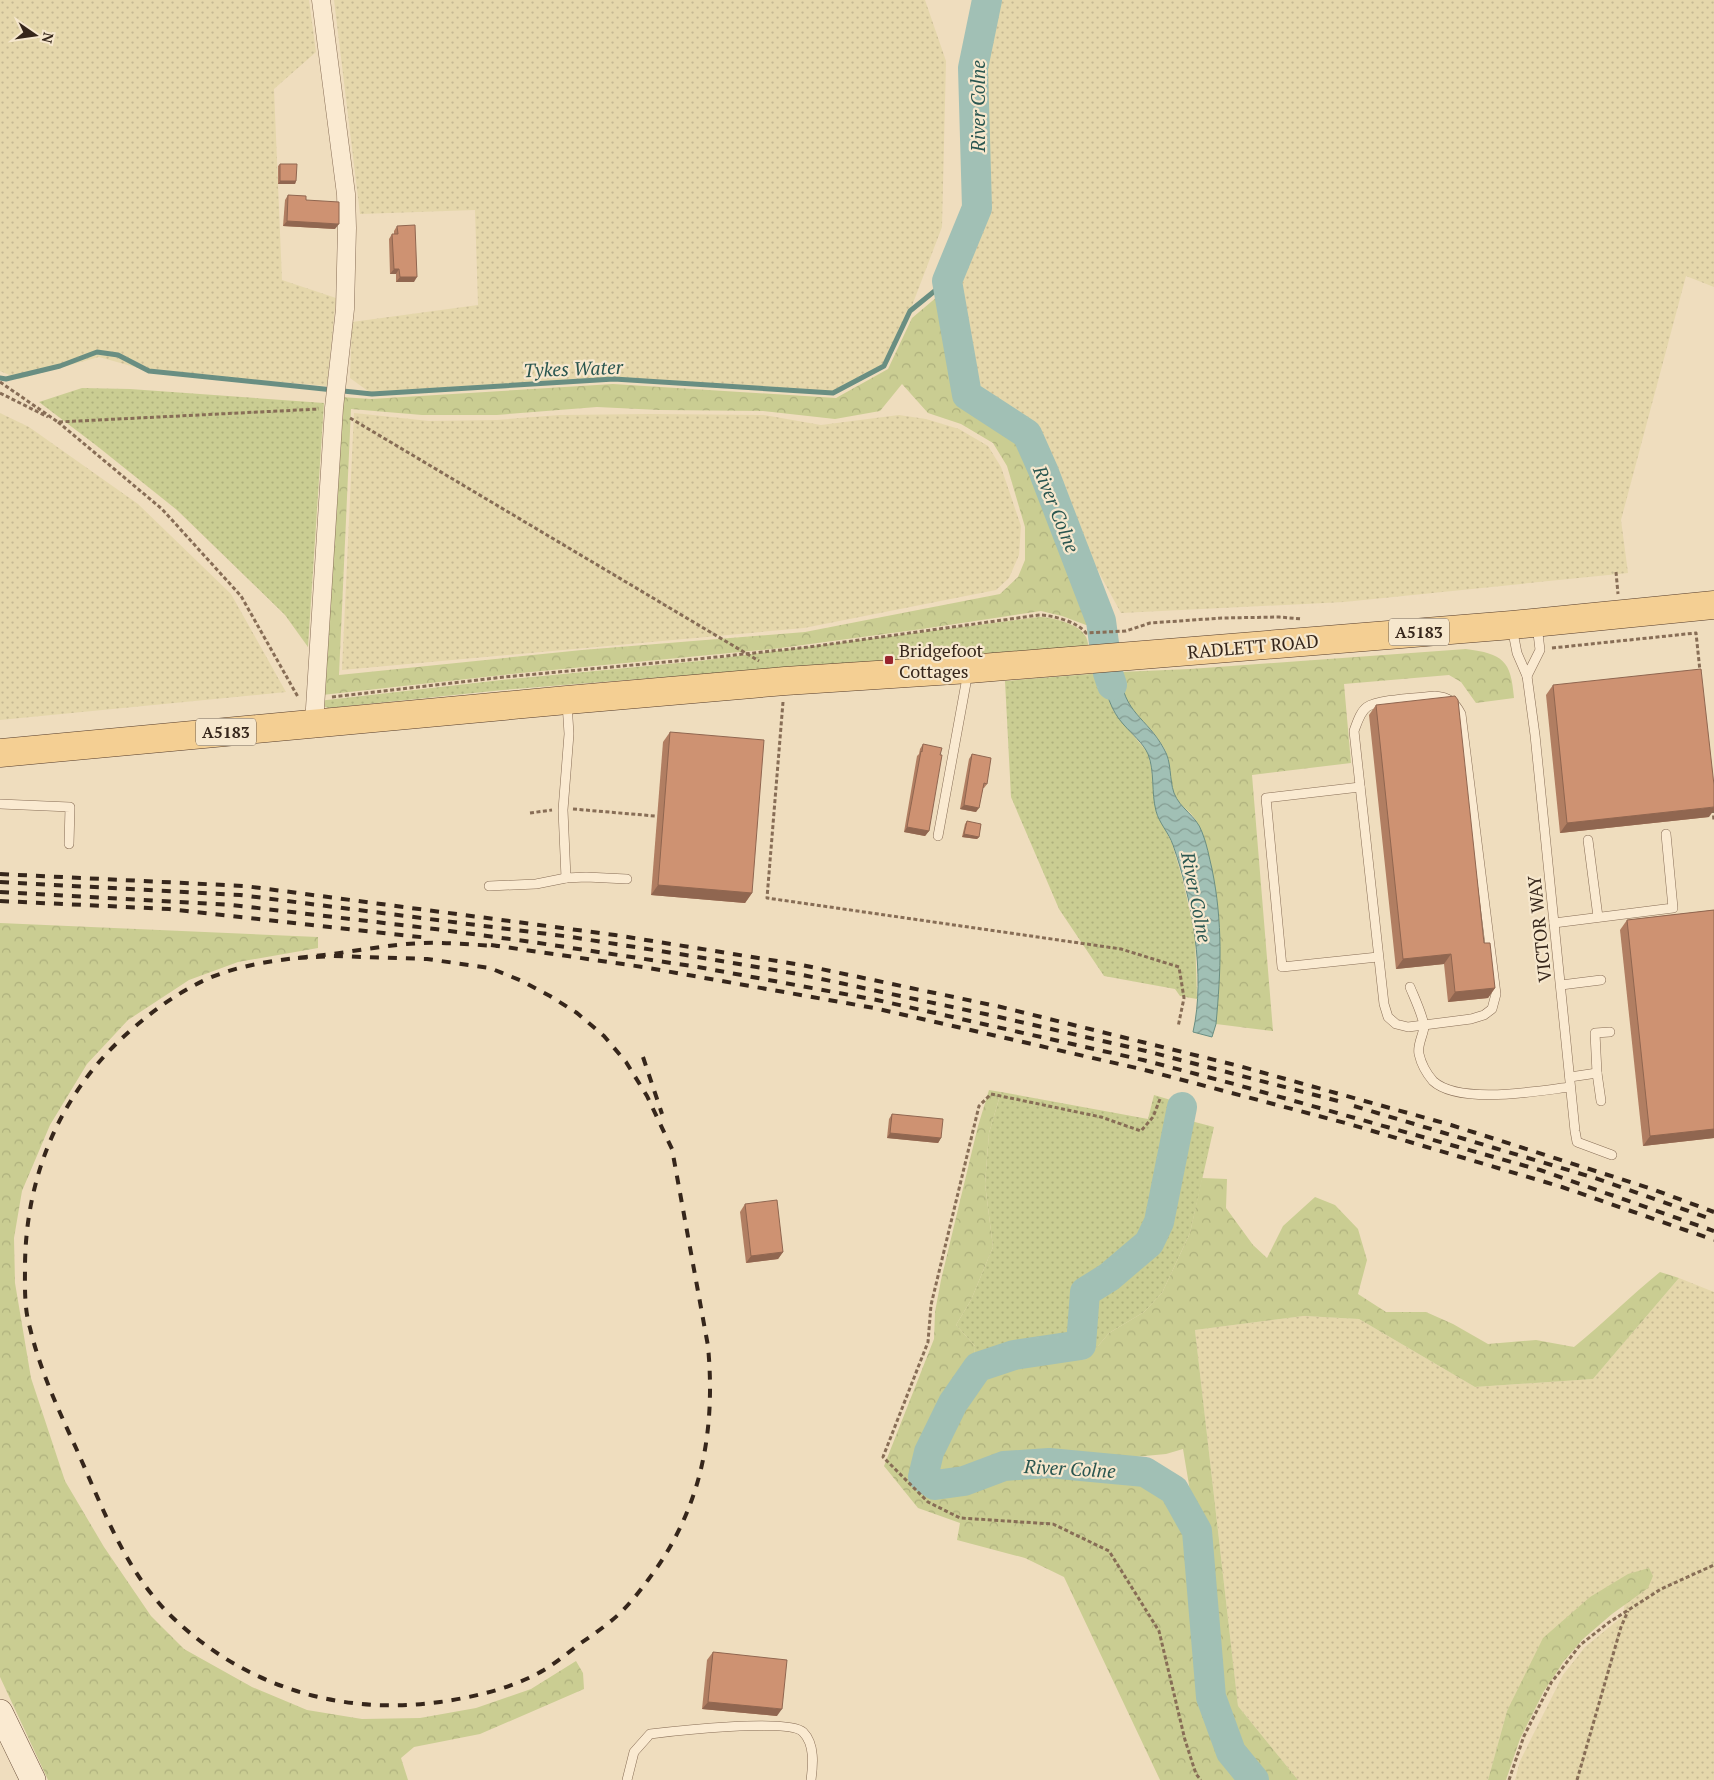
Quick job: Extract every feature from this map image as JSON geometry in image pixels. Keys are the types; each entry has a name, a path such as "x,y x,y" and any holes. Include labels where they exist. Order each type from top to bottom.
{"main road":[{"name":"RADLETT ROAD","path":"788,681 969,670 1085,646 1524,624 1714,605"},
{"name":"A5183","path":"0,752 314,711 567,700 788,681"},
{"path":"0,1712 33,1780"}],"street":[{"path":"314,711 336,396 345,309 346,194 321,0"}],"lane":[{"path":"1524,624 1540,650 1527,676"},
{"name":"VICTOR WAY","path":"1524,624 1517,652 1527,676 1535,735 1577,1142 1612,1155"},
{"path":"938,836 969,670"},
{"path":"1435,696 1446,697 1457,705 1461,714 1496,994 1492,1008 1484,1015 1470,1019 1424,1026 1408,1027 1396,1024 1388,1017 1384,1004 1378,957 1354,731 1361,714 1367,707 1377,702 1435,696"},
{"path":"566,878 563,810 569,734 567,700"},
{"path":"1360,787 1266,798 1282,967 1378,957"},
{"path":"0,804 70,807 69,844"},
{"path":"1554,923 1673,908 1666,834"},
{"path":"1588,840 1598,917"},
{"path":"489,886 536,884 566,878 627,879"},
{"path":"1561,985 1601,980"},
{"path":"1410,987 1424,1026 1418,1051 1424,1067 1434,1081 1445,1088 1477,1094 1506,1094 1570,1088"},
{"path":"1601,1101 1597,1073 1595,1033 1610,1032"},
{"path":"1570,1077 1597,1073"},
{"path":"626,1780 634,1752 650,1734 718,1726 792,1727 803,1731 810,1744 813,1761 811,1780"}],"path":[{"path":"0,382 58,422 162,509 241,596 314,711 504,677 746,654 1039,615 1050,615 1084,630 1085,646 1124,643"},
{"path":"0,393 58,422 336,396 762,663"},
{"path":"1540,650 1696,633 1700,673"},
{"path":"788,681 767,898 1121,949 1179,967 1184,998 1178,1026"},
{"path":"1712,802 1714,821"},
{"path":"530,812 563,810 655,816"},
{"path":"1160,1099 1153,1117 1141,1131 1102,1117 991,1094 980,1106 931,1304 928,1342 883,1456 928,1502 960,1518 1053,1524 1109,1551 1159,1631 1185,1740 1196,1774 1201,1780"},
{"path":"1509,1780 1524,1736 1551,1683 1580,1645 1608,1623 1661,1589 1714,1565"},
{"path":"1577,1780 1621,1627 1628,1610"}],"shaded area":[{"path":"0,0 309,0 316,52 274,89 282,280 336,298 327,386 149,371 99,357 19,379 0,371"},
{"path":"334,0 925,0 946,61 942,227 910,311 884,366 833,393 614,379 372,394 350,378 352,322 478,305 475,210 360,214"},
{"path":"987,0 1714,0 1714,287 1686,276 1621,520 1628,573 1344,602 1121,613 1043,470 1027,434 967,395 947,281 977,208 973,68"},
{"path":"0,413 29,427 138,504 231,594 286,692 0,720"},
{"path":"354,413 429,421 497,420 559,415 649,414 764,415 821,425 899,415 926,419 959,429 988,446 1001,467 1021,526 1019,555 1009,578 996,590 804,628 342,670"},
{"path":"1679,1278 1714,1292 1714,1780 1515,1780 1520,1761 1563,1675 1585,1647 1623,1616 1628,1575 1507,1711 1488,1780 1298,1780 1238,1706 1195,1330 1304,1316 1359,1319 1475,1387 1593,1379"}],"green space":[{"path":"944,291 963,399 1026,438 1095,624 1086,625 1041,611 773,649 521,673 322,695 341,397 371,399 613,384 836,398 888,369 912,318","holes":["902,384 928,413 961,424 993,443 1007,466 1025,527 1025,560 1018,577 1000,594 805,632 582,650 339,675 351,409 422,415 497,415 597,407 659,410 763,411 835,419 880,411"]},
{"path":"82,388 130,389 324,403 308,647 285,615 177,510 39,402"},
{"path":"1039,617 1051,618 1078,628 1086,637 1089,649 652,678 503,690 329,708 322,706 318,701 511,679 699,661"},
{"path":"1466,649 1489,653 1503,661 1513,685 1514,698 1476,703 1461,682 1449,675 1344,684 1351,763 1252,775 1273,1031 1216,1024 1220,931 1215,885 1210,863 1196,821 1179,802 1174,793 1167,753 1131,706 1122,686 1120,672 1190,669"},
{"path":"1102,673 1106,693 1114,712 1148,753 1156,812 1172,843 1195,934 1197,999 1180,996 1175,989 1104,976 1059,909 1011,797 1005,681"},
{"path":"0,923 318,937 318,948 238,962 189,980 128,1020 87,1064 50,1125 22,1191 14,1238 15,1283 31,1378 65,1481 104,1547 151,1616 184,1649 252,1687 307,1710 362,1719 420,1718 476,1708 531,1689 576,1661 583,1673 584,1689 480,1734 414,1747 401,1758 408,1780 48,1780 0,1677"},
{"path":"989,1090 1001,1092 989,1133 985,1184 993,1247 971,1300 956,1325 975,1346 974,1367 951,1400 926,1450 918,1478 935,1490 971,1483 1005,1471 1050,1467 1143,1477 1170,1494 1193,1532 1207,1702 1229,1757 1249,1780 1160,1780 1064,1577 1025,1558 957,1540 960,1523 918,1508 884,1466 934,1339 935,1312 941,1280 978,1126"},
{"path":"1001,1092 1148,1119 1154,1095 1194,1107 1191,1121 1214,1127 1190,1233 1162,1293 1144,1312 1109,1333 1087,1359 1031,1364 981,1375 974,1367 975,1346 956,1325 971,1300 993,1247 985,1184 989,1133"},
{"path":"1202,1178 1227,1179 1226,1208 1253,1245 1267,1258 1283,1226 1315,1197 1335,1205 1358,1229 1367,1260 1358,1294 1386,1312 1426,1312 1453,1324 1488,1344 1536,1340 1574,1347 1660,1272 1679,1278 1593,1379 1475,1387 1359,1319 1304,1316 1195,1330 1238,1706 1298,1780 1258,1780 1235,1752 1214,1693 1201,1528 1190,1491 1183,1449 1166,1454 1134,1457 1020,1450 988,1466 957,1473 939,1472 933,1461 951,1422 981,1375 1031,1364 1087,1359 1109,1333 1144,1312 1162,1293 1190,1233"},
{"path":"1649,1568 1653,1576 1648,1588 1612,1614 1583,1639 1564,1661 1544,1691 1520,1739 1506,1780 1488,1780 1507,1711 1543,1638 1590,1597 1628,1574"}],"water":[{"path":"1120,671 1126,697 1167,754 1174,793 1199,826 1208,850 1216,889 1220,946 1216,1024 1212,1037 1193,1032 1197,1010 1198,986 1195,937 1180,866 1171,841 1156,811 1148,754 1115,713 1105,687 1102,673"}],"building":[{"path":"280,164 297,164 296,181 280,181"},
{"path":"288,195 306,196 306,200 339,202 339,224 287,221"},
{"path":"415,225 417,277 400,277 399,269 394,269 392,234 398,234 397,226"},
{"path":"1701,669 1714,785 1714,807 1567,823 1553,685"},
{"path":"1455,696 1458,700 1484,943 1490,943 1495,988 1455,992 1451,954 1403,959 1376,705"},
{"path":"670,732 764,740 752,893 658,885"},
{"path":"923,744 942,748 929,831 907,827"},
{"path":"972,754 991,758 987,784 984,783 979,808 964,805"},
{"path":"967,821 981,824 979,837 964,834"},
{"path":"1714,910 1714,1129 1650,1136 1627,920"},
{"path":"892,1114 943,1119 941,1138 890,1133"},
{"path":"777,1200 783,1252 751,1256 745,1204"},
{"path":"713,1652 787,1660 782,1709 708,1702"}],"waterway":[{"name":"River Colne","path":"987,0 973,68 977,208 947,281 967,395 1027,434 1043,470 1101,621 1108,673 1112,685"},
{"name":"Tykes Water","path":"0,378 6,379 60,366 97,352 118,355 149,371 372,394 614,379 833,393 884,366 910,311 947,281"},
{"name":"River Colne","path":"1182,1107 1159,1222 1149,1243 1109,1277 1085,1292 1081,1345 1014,1355 978,1367 953,1403 929,1452 923,1477 935,1485 964,1481 1004,1466 1049,1463 1145,1472 1174,1490 1197,1531 1211,1697 1231,1752 1254,1780"}],"railway":[{"path":"0,874 245,886 615,935 802,965 1001,1007 1239,1066 1451,1125 1652,1189 1714,1212"},
{"path":"0,882 240,895 571,937 692,956 798,974 999,1017 1146,1051 1338,1101"},
{"path":"0,892 232,905 435,929 698,967 877,1000 1143,1060 1234,1084 1540,1170 1714,1231"},
{"path":"0,901 169,909 429,938"},
{"path":"298,958 333,956 427,959 490,968 522,981 550,996 577,1013 604,1036 626,1062 647,1096 672,1149 708,1346 709,1409 707,1440 701,1469 681,1526 666,1553 634,1598 605,1626 554,1664 520,1682 467,1697 440,1702 402,1705 365,1704 329,1699 294,1690 261,1677 229,1661 198,1640 170,1615 154,1597 140,1578 115,1536 44,1374 34,1344 26,1305 25,1265 27,1231 32,1198 41,1166 52,1136 67,1106 85,1079 107,1054 140,1022 177,995 207,979 235,969 280,960 412,944 442,943 498,946"},
{"path":"491,945 643,967 874,1008 1141,1069 1349,1124 1562,1187 1714,1240"},
{"path":"643,1057 662,1114"},
{"path":"1354,1106 1595,1178 1714,1220"}],"place":[{"name":"Bridgefoot Cottages","path":"889,660"}]}
